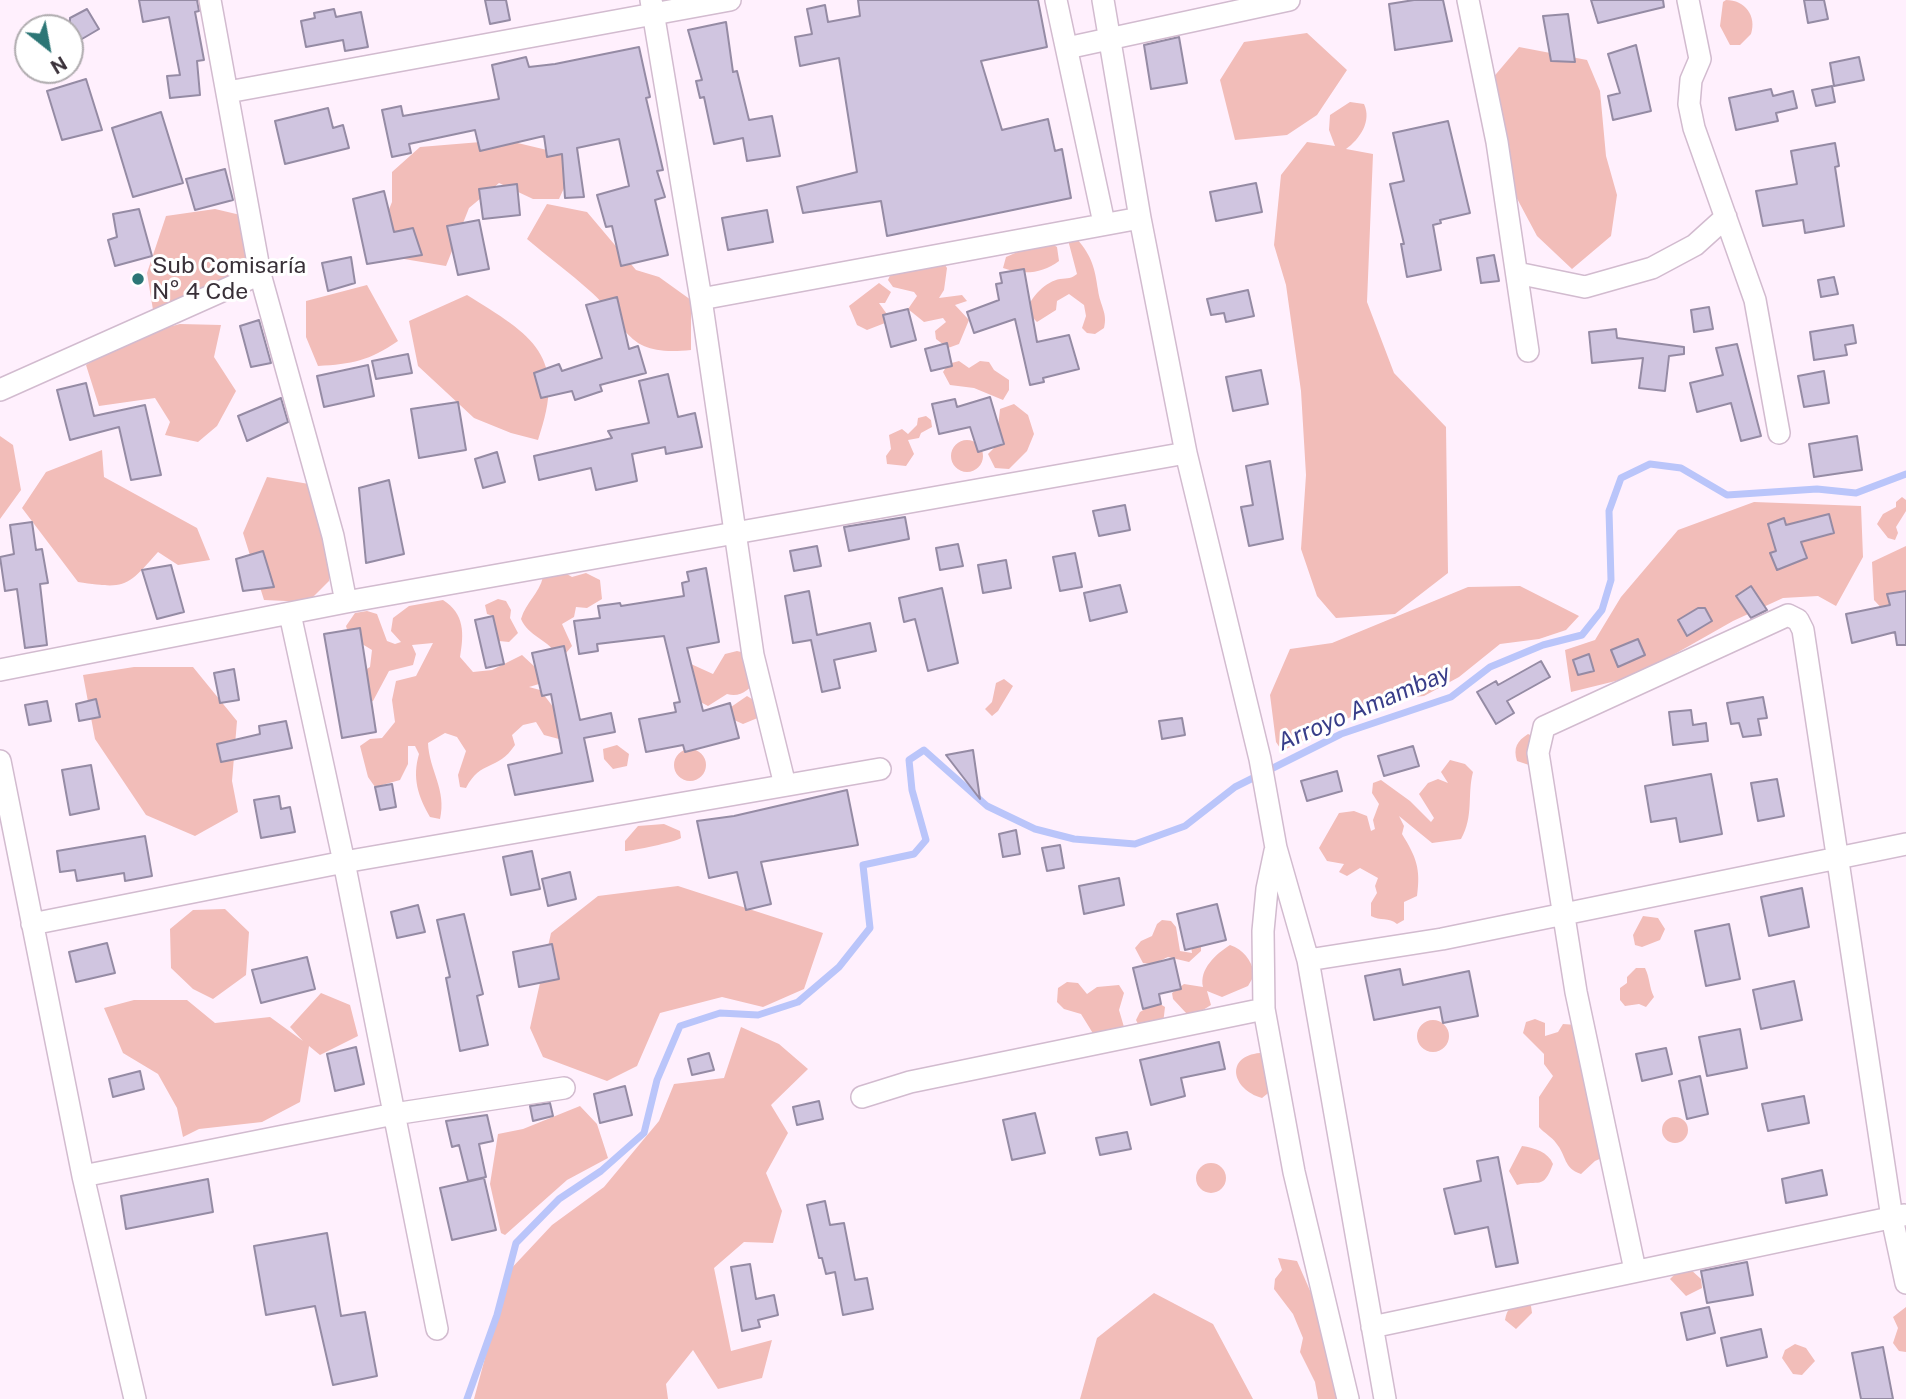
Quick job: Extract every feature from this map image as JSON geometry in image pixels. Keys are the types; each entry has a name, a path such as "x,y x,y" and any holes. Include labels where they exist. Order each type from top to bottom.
{"street":[{"path":"210,0 260,274 333,536 346,602"},
{"path":"228,92 652,8 730,0"},
{"path":"1056,0 1104,223"},
{"path":"1103,0 1140,218 1186,453 1260,758 1276,849 1308,960 1385,1399"},
{"path":"1067,48 1289,0"},
{"path":"1468,0 1497,142 1528,351"},
{"path":"1688,0 1700,59 1691,80 1689,104 1694,128 1755,300 1779,433"},
{"path":"652,8 701,299 752,655 785,785"},
{"path":"1517,273 1586,287 1652,268 1695,245 1726,217"},
{"path":"701,299 1140,218"},
{"path":"0,390 260,274"},
{"path":"0,670 346,602 1186,453"},
{"path":"290,614 344,862 437,1329"},
{"path":"1635,1270 1576,992 1538,753 1544,727 1788,615 1798,620 1803,629 1835,857 1899,1216 1906,1283"},
{"path":"0,761 83,1176 135,1399"},
{"path":"32,924 344,862 880,769"},
{"path":"1308,960 1442,939 1563,912 1906,844"},
{"path":"1276,849 1267,889 1263,931 1264,1009 1294,1172 1348,1399"},
{"path":"862,1097 911,1082 1264,1009"},
{"path":"83,1176 394,1114 564,1088"},
{"path":"1372,1327 1899,1216"}],"shaded area":[{"path":"1726,0 1744,6 1751,15 1751,34 1740,45 1730,45 1720,26 1723,2"},
{"path":"1307,33 1347,70 1317,115 1287,135 1235,140 1220,80 1244,42"},
{"path":"1519,47 1587,60 1600,91 1606,156 1617,195 1611,236 1572,269 1537,236 1497,161 1491,80"},
{"path":"1350,102 1364,104 1367,117 1360,135 1346,149 1373,154 1367,302 1394,373 1446,427 1448,573 1395,614 1336,618 1317,596 1301,549 1306,475 1301,391 1286,285 1274,245 1281,175 1307,142 1335,146 1329,130 1330,115"},
{"path":"505,140 568,155 570,175 559,199 533,199 499,183 469,208 446,266 404,259 379,234 392,202 392,172 420,147"},
{"path":"547,204 587,212 636,270 659,277 691,300 691,350 652,349 640,344 630,337 590,291 527,239"},
{"path":"215,209 249,217 258,246 242,272 153,310 147,273 166,216"},
{"path":"1077,239 1092,263 1104,314 1104,328 1095,334 1087,333 1082,328 1086,316 1084,305 1069,294 1057,301 1056,310 1037,322 1026,311 1044,286 1077,274 1068,240"},
{"path":"1045,240 1057,247 1059,261 1046,269 1032,272 1003,268 1006,257"},
{"path":"941,259 947,268 944,290 939,298 962,295 967,301 955,305 969,320 959,344 948,348 936,339 935,331 946,322 943,318 924,322 908,309 917,296 914,292 893,287 888,280 892,271"},
{"path":"879,283 891,292 885,303 879,303 889,317 885,323 867,330 857,325 849,306"},
{"path":"367,285 398,341 360,360 318,366 306,337 306,301"},
{"path":"467,295 510,323 526,336 538,351 546,368 549,387 538,440 511,433 474,418 418,366 409,321"},
{"path":"180,324 221,325 214,357 236,391 217,426 198,442 165,435 170,422 155,398 99,406 86,365 133,336"},
{"path":"959,361 969,368 980,361 989,362 994,370 1009,380 1009,390 1003,400 974,388 950,385 943,372 948,364"},
{"path":"1014,404 1028,415 1034,434 1027,451 1009,469 995,468 988,454 996,446 1000,409"},
{"path":"926,416 931,420 932,427 921,433 919,438 908,440 914,454 906,466 887,464 886,456 891,449 889,435 902,429 908,434 917,425 918,418"},
{"path":"0,436 13,445 21,490 0,519"},
{"path":"967,440 978,445 983,456 978,467 967,472 956,467 951,456 956,445"},
{"path":"102,450 104,477 197,528 210,560 178,565 158,552 139,573 124,583 106,585 78,582 22,508 46,472"},
{"path":"267,477 309,484 333,536 329,581 308,602 264,600 243,533"},
{"path":"1902,497 1906,500 1906,511 1896,527 1898,533 1895,540 1888,538 1877,524 1883,514 1896,507 1896,502"},
{"path":"1754,502 1861,506 1863,557 1836,606 1818,596 1783,598 1733,621 1636,676 1571,692 1565,650 1595,640 1621,597 1678,530"},
{"path":"1906,546 1906,635 1874,600 1872,562"},
{"path":"565,573 572,577 586,573 600,580 602,599 587,608 576,607 574,617 562,624 572,646 566,653 556,654 528,630 521,619 543,577"},
{"path":"1520,586 1579,616 1566,630 1539,639 1500,644 1459,677 1424,696 1385,700 1282,751 1276,742 1270,695 1290,649 1332,643 1468,587"},
{"path":"498,599 506,601 511,610 510,618 518,633 509,642 499,641 493,633 493,616 487,614 485,605"},
{"path":"443,600 459,618 462,633 460,657 473,672 492,670 522,655 535,667 539,684 529,687 540,690 565,722 559,739 544,735 536,722 523,725 512,735 515,745 508,753 477,773 466,788 460,787 458,775 466,751 457,737 445,733 428,743 440,789 440,819 430,817 419,794 416,771 419,754 415,746 408,746 408,764 400,780 375,787 368,777 360,746 370,739 382,738 395,722 392,700 396,681 416,676 433,643 412,645 416,654 413,665 389,671 373,701 359,706 342,685 370,667 372,650 349,636 346,626 355,613 367,611 377,614 387,641 395,644 401,642 391,631 393,618 409,606"},
{"path":"737,651 753,655 758,680 741,694 727,694 708,706 691,697 678,679 691,664 713,674 725,654"},
{"path":"134,667 193,667 237,721 232,781 238,812 195,836 146,815 95,739 83,675"},
{"path":"1004,679 1013,686 992,716 985,709 992,702 996,683"},
{"path":"747,696 760,704 760,717 743,724 734,720 731,707"},
{"path":"1528,734 1537,738 1539,757 1529,765 1517,761 1515,752 1521,739"},
{"path":"617,745 629,754 627,766 613,769 604,759 603,749"},
{"path":"690,749 701,754 706,765 701,776 690,781 679,776 674,765 679,754"},
{"path":"1450,760 1465,764 1473,772 1468,822 1461,839 1432,843 1399,816 1404,826 1402,834 1416,863 1417,896 1404,902 1404,920 1397,924 1371,916 1371,903 1377,893 1375,886 1378,878 1360,868 1347,876 1339,872 1344,864 1327,861 1319,848 1339,813 1354,811 1367,816 1371,831 1375,829 1373,820 1379,804 1372,793 1373,783 1381,780 1410,801 1431,822 1434,818 1419,794 1428,783 1438,779 1448,783 1441,772"},
{"path":"664,824 680,831 681,838 625,851 625,841 638,826"},
{"path":"678,886 823,933 804,989 763,1007 722,997 660,1013 637,1066 607,1081 543,1057 530,1028 551,933 598,896"},
{"path":"225,909 249,932 246,975 213,999 193,989 171,968 170,929 193,910"},
{"path":"1643,916 1658,918 1665,929 1660,940 1642,947 1635,945 1633,935"},
{"path":"1162,920 1171,921 1176,927 1180,951 1192,953 1191,946 1198,943 1201,946 1201,951 1189,962 1168,957 1153,964 1143,963 1135,948 1141,941 1152,936 1157,924"},
{"path":"1230,945 1243,952 1253,969 1255,974 1248,986 1222,997 1207,991 1211,1005 1195,1015 1187,1014 1173,999 1172,993 1184,984 1203,987 1206,968 1214,957"},
{"path":"1636,968 1645,968 1654,997 1646,1007 1639,1004 1625,1006 1620,1000 1620,988 1627,983 1627,977"},
{"path":"1067,982 1078,983 1087,994 1097,987 1119,985 1124,993 1119,1010 1124,1027 1110,1036 1094,1035 1081,1014 1064,1009 1057,1002 1058,988"},
{"path":"321,993 350,1005 358,1036 320,1055 309,1046 300,1102 262,1122 199,1129 183,1137 177,1108 158,1074 123,1053 104,1008 134,1000 187,1000 215,1023 270,1017 303,1041 290,1027"},
{"path":"1157,1002 1165,1007 1163,1024 1141,1030 1136,1020 1140,1012"},
{"path":"1535,1019 1545,1023 1545,1036 1558,1032 1563,1024 1576,1025 1611,1154 1595,1161 1581,1174 1568,1165 1556,1143 1539,1127 1539,1097 1553,1076 1544,1064 1544,1054 1523,1033 1526,1022"},
{"path":"1433,1020 1445,1024 1449,1036 1445,1048 1433,1052 1421,1048 1417,1036 1421,1024"},
{"path":"741,1027 779,1044 808,1069 771,1105 788,1133 766,1173 782,1211 773,1243 744,1242 714,1268 731,1351 772,1340 762,1378 718,1389 693,1350 666,1384 668,1399 474,1399 508,1272 552,1225 604,1187 659,1121 674,1084 724,1078"},
{"path":"1260,1053 1267,1066 1272,1090 1262,1098 1244,1088 1236,1073 1241,1060"},
{"path":"580,1106 597,1124 608,1158 567,1180 505,1235 501,1233 490,1184 498,1134 523,1129"},
{"path":"1675,1117 1684,1121 1688,1130 1684,1139 1675,1143 1666,1139 1662,1130 1666,1121"},
{"path":"1522,1146 1540,1151 1551,1160 1553,1164 1543,1181 1517,1185 1509,1171"},
{"path":"1211,1163 1217,1164 1225,1172 1225,1184 1217,1192 1211,1193 1205,1192 1197,1184 1196,1178 1197,1172 1205,1164"},
{"path":"1278,1258 1297,1261 1315,1302 1337,1399 1318,1399 1315,1382 1300,1352 1303,1338 1293,1314 1274,1289 1275,1279 1282,1270"},
{"path":"1689,1268 1701,1279 1702,1288 1686,1296 1670,1279 1679,1270"},
{"path":"1154,1293 1213,1324 1253,1399 1080,1399 1097,1338"},
{"path":"1523,1301 1531,1306 1532,1313 1516,1329 1505,1320 1506,1316 1511,1308"},
{"path":"1906,1307 1906,1352 1899,1351 1893,1343 1898,1328 1893,1317"},
{"path":"1795,1344 1806,1348 1815,1361 1802,1375 1793,1374 1782,1358 1785,1350"}],"building":[{"path":"139,0 197,0 199,11 195,12 204,60 197,61 200,95 170,98 167,76 180,75 169,17 143,22"},
{"path":"485,0 506,0 510,20 490,24"},
{"path":"858,0 1038,0 1047,47 981,61 1002,130 1048,119 1055,151 1062,149 1071,198 887,236 881,201 803,213 797,187 857,172 839,58 800,66 795,37 812,34 807,9 825,5 828,22 860,16"},
{"path":"1414,0 1443,0 1452,41 1395,50 1389,4"},
{"path":"1591,0 1663,0 1664,7 1598,23"},
{"path":"1804,0 1824,0 1828,19 1808,23"},
{"path":"87,9 99,29 84,38 84,14 78,14"},
{"path":"334,9 336,17 361,12 368,47 345,51 343,40 306,47 301,21 315,18 314,13"},
{"path":"1568,14 1575,62 1551,61 1543,16"},
{"path":"726,22 733,72 737,71 749,120 772,116 780,156 747,161 743,138 714,144 704,97 700,98 696,81 702,80 688,30"},
{"path":"1179,37 1187,83 1151,89 1144,45"},
{"path":"1636,45 1651,111 1613,120 1608,96 1620,93 1608,54"},
{"path":"639,47 650,97 646,98 663,170 657,171 665,197 655,200 668,255 621,266 612,226 606,227 597,195 629,186 619,139 577,148 584,197 565,198 562,154 547,157 544,136 480,151 475,130 409,144 411,153 392,157 382,110 401,106 403,116 499,99 492,65 526,57 529,67 555,64"},
{"path":"1859,57 1864,80 1834,86 1830,63"},
{"path":"84,80 102,130 62,140 47,91 70,84 84,84"},
{"path":"1832,86 1835,102 1816,106 1812,90"},
{"path":"1771,89 1773,96 1793,91 1797,108 1776,113 1778,121 1736,130 1729,98"},
{"path":"328,108 333,128 343,125 349,148 285,164 275,121"},
{"path":"161,112 183,183 133,197 112,128"},
{"path":"1448,121 1470,213 1440,220 1441,223 1433,225 1441,270 1407,277 1401,244 1404,244 1390,184 1404,181 1393,133"},
{"path":"1835,143 1839,166 1835,167 1844,226 1805,233 1803,220 1763,226 1756,191 1797,184 1791,151"},
{"path":"225,169 233,200 195,210 186,179"},
{"path":"1256,183 1262,212 1216,221 1210,192"},
{"path":"517,184 520,215 483,219 479,189"},
{"path":"384,191 394,232 413,228 422,255 367,264 353,199"},
{"path":"139,209 152,256 115,266 108,240 117,237 113,214"},
{"path":"767,210 773,242 728,250 722,218"},
{"path":"479,220 489,269 458,275 447,226"},
{"path":"1494,255 1499,281 1481,283 1477,258"},
{"path":"351,257 355,283 328,291 322,263"},
{"path":"1024,269 1037,342 1069,335 1079,369 1043,378 1044,382 1030,385 1015,319 974,333 967,312 999,300 996,284 1002,283 1000,273"},
{"path":"1834,277 1838,294 1821,297 1818,280"},
{"path":"1248,290 1254,316 1226,322 1224,313 1211,315 1207,299"},
{"path":"617,297 629,349 638,346 646,373 600,385 602,391 575,400 572,391 541,398 534,373 559,364 562,371 602,358 586,305"},
{"path":"1709,307 1713,329 1694,332 1691,310"},
{"path":"908,309 916,340 891,347 883,315"},
{"path":"259,320 271,363 251,367 240,326"},
{"path":"1853,325 1856,343 1845,345 1847,355 1814,360 1810,332"},
{"path":"1616,329 1617,338 1684,347 1684,354 1669,356 1665,391 1639,388 1643,358 1592,363 1589,332"},
{"path":"947,343 952,366 931,371 925,349"},
{"path":"1737,344 1761,436 1741,441 1731,403 1697,412 1690,383 1723,375 1716,348"},
{"path":"408,354 412,373 376,379 372,361"},
{"path":"368,365 374,396 324,407 317,376"},
{"path":"1261,370 1268,404 1233,411 1226,377"},
{"path":"1824,371 1829,403 1804,407 1798,376"},
{"path":"668,374 678,417 695,413 702,447 666,454 665,447 632,454 637,481 596,490 591,468 539,480 534,456 612,438 608,431 649,423 639,381"},
{"path":"86,383 94,416 145,405 161,475 131,480 119,427 70,440 57,390"},
{"path":"990,397 1004,444 978,452 970,427 939,434 932,404 955,399 957,407"},
{"path":"281,398 288,422 247,441 238,416"},
{"path":"458,402 466,450 419,458 411,409"},
{"path":"1857,436 1862,470 1814,477 1809,444"},
{"path":"497,452 505,482 483,488 475,459"},
{"path":"1270,461 1283,539 1249,546 1241,507 1253,505 1246,466"},
{"path":"389,480 404,554 366,563 359,488"},
{"path":"1125,505 1130,530 1099,536 1093,511"},
{"path":"1829,514 1834,533 1801,542 1807,558 1777,570 1770,553 1776,551 1768,524 1784,518 1786,525"},
{"path":"905,517 909,539 849,551 844,527"},
{"path":"32,522 36,550 42,549 48,583 40,584 47,645 25,648 17,589 5,591 0,557 14,554 10,525"},
{"path":"958,544 963,566 940,570 936,548"},
{"path":"817,546 821,566 794,571 790,551"},
{"path":"263,551 274,587 243,591 236,559"},
{"path":"1075,553 1082,587 1060,591 1053,557"},
{"path":"1006,560 1011,588 983,593 978,565"},
{"path":"171,565 184,612 157,619 142,570"},
{"path":"706,568 719,642 687,648 703,711 730,703 739,738 685,752 683,745 646,752 639,719 676,712 674,703 680,702 664,636 597,644 598,651 579,654 574,621 600,618 598,606 620,603 621,606 684,596 682,583 689,581 687,572"},
{"path":"1120,585 1127,612 1090,621 1084,593"},
{"path":"1751,586 1767,610 1751,618 1736,596"},
{"path":"942,588 958,663 928,671 915,619 904,622 899,598"},
{"path":"809,591 817,635 870,623 876,651 834,660 840,688 822,692 811,640 793,643 785,596"},
{"path":"1906,591 1906,645 1897,645 1895,632 1852,643 1846,614 1890,605 1887,594"},
{"path":"1698,608 1705,608 1712,621 1687,636 1678,620"},
{"path":"493,616 504,664 486,668 475,620"},
{"path":"360,628 376,732 342,738 324,634"},
{"path":"1638,639 1645,655 1618,667 1611,650"},
{"path":"564,646 580,720 611,713 615,732 584,738 593,781 515,795 508,765 562,753 551,694 542,696 532,653"},
{"path":"1589,654 1594,671 1578,675 1573,660"},
{"path":"1541,661 1550,677 1507,701 1514,713 1496,724 1477,692 1496,681 1498,685"},
{"path":"234,669 239,700 220,703 214,673"},
{"path":"1763,697 1767,718 1758,719 1761,735 1743,737 1739,723 1731,724 1727,703"},
{"path":"96,699 100,717 79,721 76,704"},
{"path":"47,701 51,721 29,725 25,705"},
{"path":"1691,710 1693,725 1706,723 1708,741 1673,745 1669,712"},
{"path":"1182,718 1185,735 1162,739 1159,721"},
{"path":"286,721 292,748 221,762 217,744 260,734 259,726"},
{"path":"1413,746 1419,766 1384,776 1378,756"},
{"path":"973,750 980,799 946,755"},
{"path":"91,765 99,809 70,815 62,770"},
{"path":"1337,771 1342,791 1307,801 1301,781"},
{"path":"1711,774 1722,834 1680,842 1676,818 1651,822 1645,786"},
{"path":"1777,779 1784,816 1758,821 1751,783"},
{"path":"392,784 396,807 380,810 375,787"},
{"path":"847,790 858,845 761,862 771,904 746,910 737,872 709,878 697,821 734,816"},
{"path":"279,796 281,809 290,807 295,832 261,838 254,800"},
{"path":"1016,830 1020,854 1003,857 999,834"},
{"path":"145,836 152,876 125,881 124,873 77,881 75,870 60,872 57,851"},
{"path":"1060,845 1064,868 1047,871 1042,848"},
{"path":"532,851 540,889 511,895 503,857"},
{"path":"570,872 576,899 548,906 542,879"},
{"path":"1119,878 1124,905 1084,914 1079,886"},
{"path":"1802,888 1809,927 1769,936 1761,897"},
{"path":"1217,904 1226,940 1185,950 1177,914"},
{"path":"418,905 425,932 397,938 391,912"},
{"path":"464,914 483,994 477,996 488,1045 460,1051 446,978 450,977 437,920"},
{"path":"1729,924 1740,979 1706,986 1695,931"},
{"path":"107,943 115,973 76,982 69,952"},
{"path":"552,944 559,979 519,987 513,952"},
{"path":"307,957 315,989 261,1003 252,970"},
{"path":"1174,958 1181,989 1159,994 1161,1004 1143,1009 1133,968"},
{"path":"1400,969 1403,985 1469,971 1478,1016 1443,1023 1440,1007 1374,1020 1365,976"},
{"path":"1794,981 1802,1020 1761,1029 1753,990"},
{"path":"1740,1029 1747,1068 1707,1076 1699,1037"},
{"path":"1219,1042 1225,1069 1181,1078 1185,1096 1151,1105 1140,1060"},
{"path":"356,1047 364,1084 335,1091 327,1054"},
{"path":"1666,1048 1672,1074 1642,1081 1636,1054"},
{"path":"709,1053 714,1070 692,1075 688,1059"},
{"path":"140,1071 144,1089 113,1097 109,1079"},
{"path":"1700,1076 1708,1114 1687,1119 1679,1081"},
{"path":"625,1086 632,1115 600,1123 594,1094"},
{"path":"1804,1096 1809,1123 1768,1131 1762,1104"},
{"path":"819,1101 823,1119 797,1125 793,1107"},
{"path":"550,1103 553,1116 533,1121 530,1106"},
{"path":"1035,1113 1045,1153 1012,1160 1003,1120"},
{"path":"487,1115 493,1141 479,1144 486,1177 468,1181 459,1145 452,1147 446,1121"},
{"path":"1127,1132 1131,1149 1100,1155 1096,1138"},
{"path":"1498,1157 1518,1263 1496,1267 1488,1227 1455,1234 1444,1189 1481,1181 1477,1161"},
{"path":"1822,1170 1827,1195 1786,1203 1782,1179"},
{"path":"484,1178 496,1230 452,1240 440,1188"},
{"path":"208,1179 213,1212 126,1229 121,1196"},
{"path":"825,1201 830,1225 844,1223 855,1280 867,1278 873,1309 843,1315 835,1272 826,1274 822,1258 819,1258 807,1205"},
{"path":"327,1233 341,1316 365,1312 377,1376 333,1385 315,1306 266,1315 254,1246"},
{"path":"1747,1262 1753,1295 1707,1303 1701,1271"},
{"path":"750,1264 756,1299 774,1295 778,1315 758,1320 760,1327 742,1331 731,1267"},
{"path":"1709,1307 1715,1333 1687,1340 1681,1313"},
{"path":"1761,1329 1767,1357 1727,1366 1721,1338"},
{"path":"1883,1347 1893,1399 1861,1399 1852,1353"}],"waterway":[{"name":"Arroyo Amambay","path":"467,1399 497,1315 516,1243 559,1199 601,1171 644,1133 657,1080 680,1026 720,1013 758,1015 798,1002 839,967 870,928 863,865 914,854 926,840 912,790 909,760 924,750 987,806 1035,829 1074,839 1135,844 1185,826 1235,787 1341,734 1451,697 1490,667 1543,645 1582,635 1602,610 1611,580 1609,511 1621,478 1650,464 1681,468 1727,495 1817,489 1856,493 1906,474"}],"place":[{"name":"Sub Comisaría N° 4 Cde","path":"138,279"}]}
